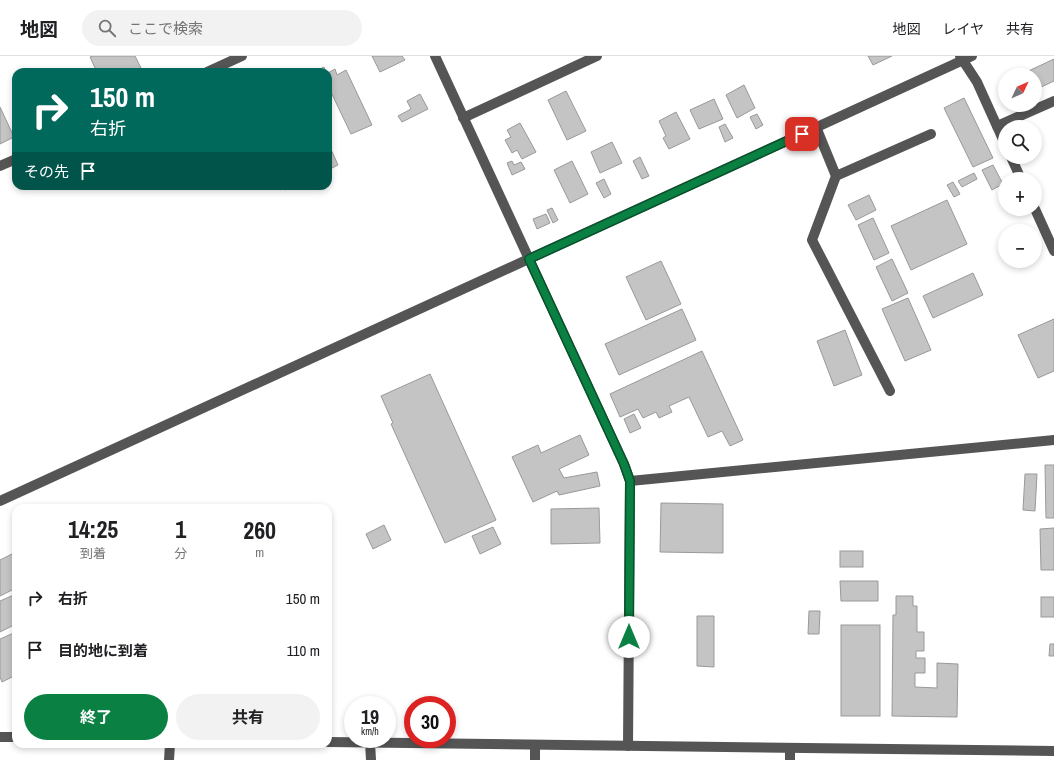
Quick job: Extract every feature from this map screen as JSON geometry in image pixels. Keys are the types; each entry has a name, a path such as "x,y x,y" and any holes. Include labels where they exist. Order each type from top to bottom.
{"street":[{"path":"216,68 242,56"},
{"path":"434,56 624,464 630,481 628,746"},
{"path":"463,118 597,56"},
{"path":"0,501 816,127 961,58 972,56"},
{"path":"961,58 977,82 997,126 1054,101"},
{"path":"816,127 836,176 812,240 890,390"},
{"path":"836,176 931,134"},
{"path":"0,166 12,161"},
{"path":"1038,216 1054,251"},
{"path":"630,481 1054,440"},
{"path":"0,737 12,737"},
{"path":"332,742 344,742"},
{"path":"396,742 1054,751"},
{"path":"535,745 535,760"},
{"path":"169,760 170,748"},
{"path":"370,748 371,760"},
{"path":"790,748 790,760"}],"building":[{"path":"135,56 141,68 95,68 90,57"},
{"path":"372,56 402,56 405,60 380,72"},
{"path":"868,56 892,56 873,65"},
{"path":"1054,59 1054,81 1042,87 1042,68 1035,68"},
{"path":"335,69 337,75 346,70 372,125 351,134 332,94 332,71"},
{"path":"744,85 755,108 737,118 726,95"},
{"path":"566,91 586,131 567,140 548,100"},
{"path":"420,94 428,109 402,122 398,116 411,109 407,101"},
{"path":"964,98 993,158 973,167 944,108"},
{"path":"714,99 723,119 699,129 690,110"},
{"path":"0,107 12,133 12,138 0,144"},
{"path":"676,112 690,139 669,149 663,138 666,136 659,121"},
{"path":"757,114 763,125 756,129 750,117"},
{"path":"520,123 536,152 522,159 517,150 512,153 505,140 511,137 507,130"},
{"path":"725,124 733,138 725,142 719,127"},
{"path":"612,142 622,163 600,173 591,152"},
{"path":"332,152 338,165 332,168"},
{"path":"640,157 649,176 642,179 633,161"},
{"path":"512,161 514,165 521,162 525,169 512,175 507,163"},
{"path":"572,161 588,194 570,203 554,170"},
{"path":"993,165 998,174 998,187 992,190 982,170"},
{"path":"974,173 977,179 962,187 958,181"},
{"path":"604,179 611,194 604,198 596,183"},
{"path":"953,182 960,194 954,197 947,185"},
{"path":"869,195 876,210 856,220 848,205"},
{"path":"947,200 967,244 911,270 891,226"},
{"path":"552,208 558,220 553,223 547,210"},
{"path":"546,214 550,223 537,229 533,219"},
{"path":"873,218 889,253 874,260 858,225"},
{"path":"892,259 908,293 892,301 876,267"},
{"path":"661,261 681,304 646,320 626,277"},
{"path":"973,273 983,295 933,318 923,296"},
{"path":"908,298 931,350 905,361 882,309"},
{"path":"682,309 696,340 619,375 605,344"},
{"path":"1054,319 1054,371 1038,378 1018,335"},
{"path":"845,330 862,375 834,386 817,341"},
{"path":"702,351 743,440 730,446 722,431 708,437 689,397 669,406 672,412 659,418 656,412 643,418 638,409 620,417 610,394"},
{"path":"430,374 496,520 445,543 391,424 393,423 381,396"},
{"path":"634,414 641,428 630,433 624,419"},
{"path":"580,435 589,455 559,469 564,478 597,472 600,486 559,495 557,491 533,502 512,457 538,445 541,453"},
{"path":"1045,465 1054,465 1054,518 1046,518"},
{"path":"1025,474 1037,474 1035,511 1023,510"},
{"path":"661,503 723,504 723,553 660,552"},
{"path":"599,508 600,543 551,544 551,509"},
{"path":"384,525 391,540 373,549 366,534"},
{"path":"493,527 501,544 480,554 472,536"},
{"path":"1054,528 1054,570 1041,570 1040,529"},
{"path":"840,551 863,551 863,567 840,567"},
{"path":"12,554 12,590 0,596 0,560"},
{"path":"840,581 878,581 878,601 841,601"},
{"path":"12,596 12,626 0,632 0,601"},
{"path":"896,596 913,596 913,606 917,606 917,632 924,632 924,651 916,651 916,658 925,658 925,673 915,673 915,687 937,688 937,663 958,664 957,717 892,716 893,615 896,615"},
{"path":"1041,597 1054,597 1054,617 1041,617"},
{"path":"809,611 820,611 819,634 808,634"},
{"path":"697,616 714,616 714,667 697,666"},
{"path":"841,625 880,625 880,716 841,716"},
{"path":"12,634 12,677 2,682 0,677 0,639"},
{"path":"1050,644 1054,644 1054,656 1049,656"}],"route":[{"path":"629,637 630,481 624,464 529,259 802,134"}]}
